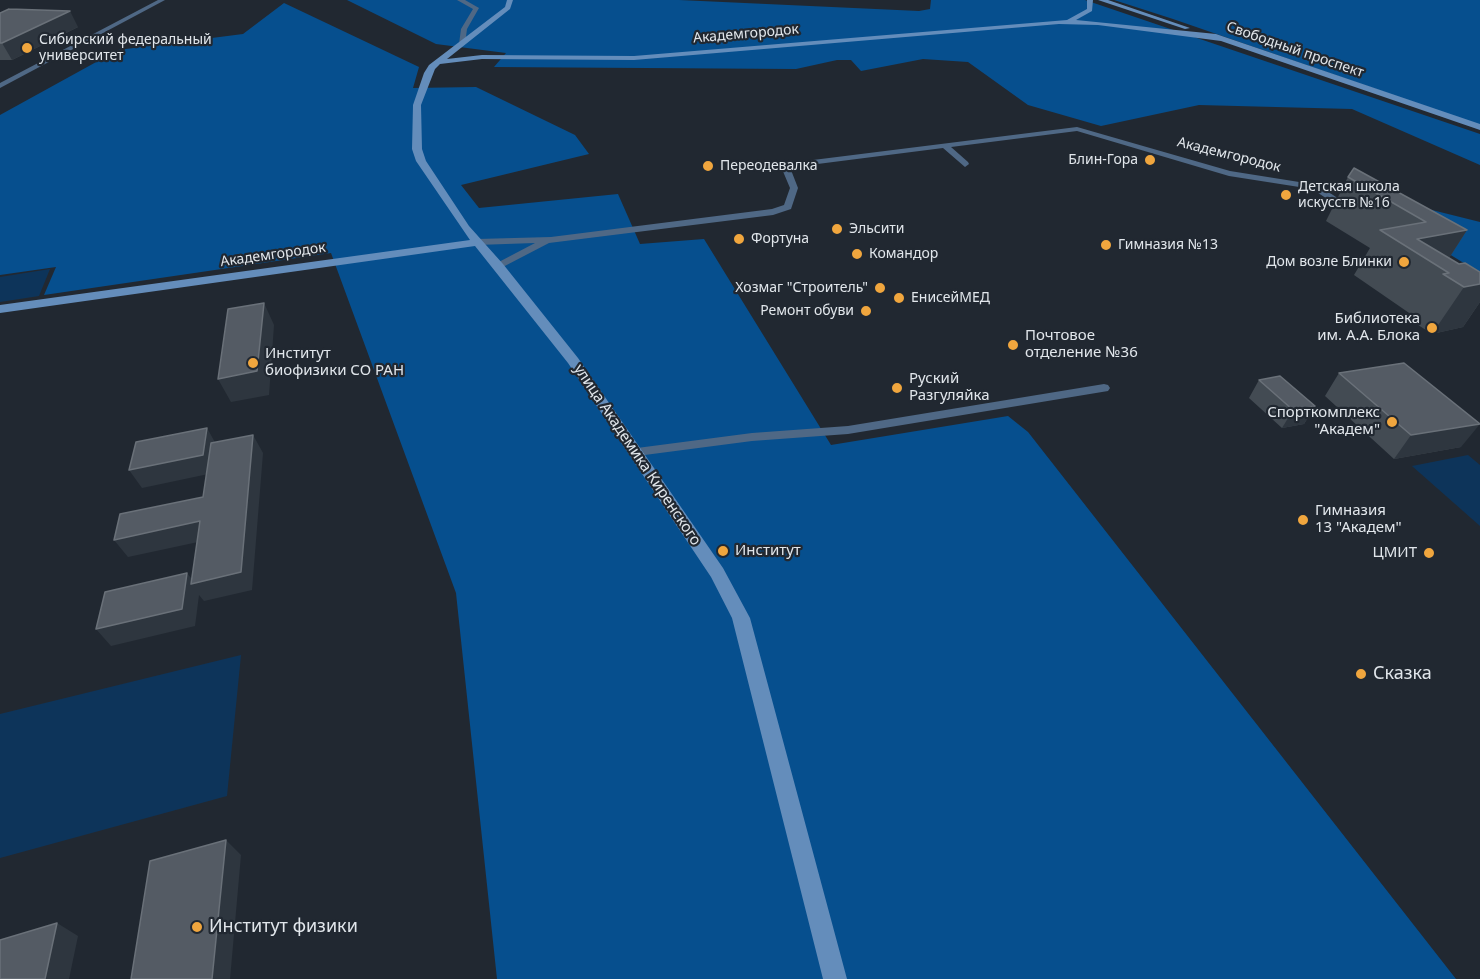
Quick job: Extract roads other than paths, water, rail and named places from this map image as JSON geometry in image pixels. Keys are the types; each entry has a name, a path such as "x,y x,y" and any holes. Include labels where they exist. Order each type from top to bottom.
{"main road":[{"name":"улица Академика Киренского","path":"510,0 508,8 437,63 428,73 417,105 417,149 421,161 433,180 477,242 543,320 637,452 717,573 741,618 835,979"},
{"path":"1059,22 1081,17 1090,10 1090,0"},
{"name":"Свободный проспект","path":"1101,0 1480,128"},
{"path":"1059,22 1098,23 1222,39"},
{"name":"Академгородок","path":"508,58 634,58 1059,22"},
{"path":"462,44 471,49 508,58"},
{"path":"437,63 472,58 508,58"},
{"name":"Академгородок","path":"0,309 477,242"}],"street":[{"path":"0,86 162,0"},
{"path":"460,0 476,8 464,29 462,44"},
{"path":"0,76 15,78"},
{"name":"Академгородок","path":"477,242 551,240 773,212 788,207 794,188 786,169 792,165 1077,129 1229,172 1296,186 1315,187 1359,215"},
{"path":"945,146 966,164"},
{"name":"Академгородок","path":"499,266 551,240"},
{"path":"637,452 752,437 848,430 1104,388"}],"place":[{"name":"Сибирский федеральный университет","path":"27,48"},
{"name":"Блин-Гора","path":"1150,160"},
{"name":"Переодевалка","path":"708,166"},
{"name":"Детская школа искусств №16","path":"1286,195"},
{"name":"Эльсити","path":"837,229"},
{"name":"Фортуна","path":"739,239"},
{"name":"Гимназия №13","path":"1106,245"},
{"name":"Командор","path":"857,254"},
{"name":"Дом возле Блинки","path":"1404,262"},
{"name":"Хозмаг \"Строитель\"","path":"880,288"},
{"name":"ЕнисейМЕД","path":"899,298"},
{"name":"Ремонт обуви","path":"866,311"},
{"name":"Библиотека им. А.А. Блока","path":"1432,328"},
{"name":"Почтовое отделение №36","path":"1013,345"},
{"name":"Институт биофизики СО РАН","path":"253,363"},
{"name":"Руский Разгуляйка","path":"897,388"},
{"name":"Спорткомплекс \"Академ\"","path":"1392,422"},
{"name":"Гимназия 13 \"Академ\"","path":"1303,520"},
{"name":"Институт","path":"723,551"},
{"name":"ЦМИТ","path":"1429,553"},
{"name":"Сказка","path":"1361,674"},
{"name":"Институт физики","path":"197,927"}]}
